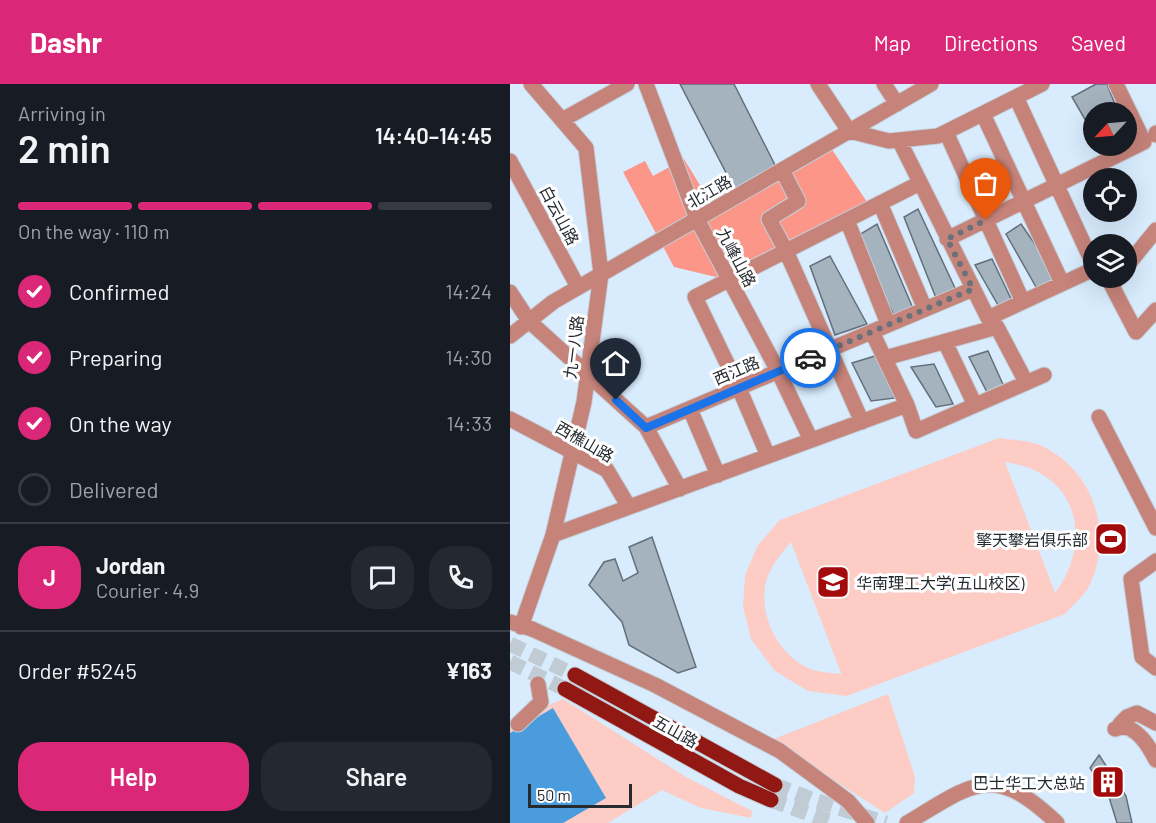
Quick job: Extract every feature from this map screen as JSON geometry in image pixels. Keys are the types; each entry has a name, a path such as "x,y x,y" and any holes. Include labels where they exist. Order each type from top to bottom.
{"main road":[{"name":"五山路","path":"565,689 739,786 773,792 574,675"}],"street":[{"name":"九一八路","path":"516,625 553,535 588,373 601,274 586,148 531,84"},
{"path":"562,120 627,84"},
{"name":"九峰山路","path":"646,84 697,219 778,371 811,440"},
{"path":"818,84 849,131 889,141 939,136 1042,84"},
{"path":"884,84 897,104"},
{"name":"北江路","path":"510,336 553,302 578,287 931,84"},
{"path":"947,239 1144,142 1116,84"},
{"path":"1016,97 1083,243"},
{"path":"983,114 1062,283"},
{"path":"946,132 1023,302"},
{"path":"898,140 987,318 1083,272"},
{"name":"白云山路","path":"510,161 578,287"},
{"path":"783,170 798,201 769,219 786,251 862,422"},
{"path":"768,456 739,388 694,297 920,183"},
{"path":"880,203 925,309"},
{"path":"847,220 888,324"},
{"path":"1137,253 1156,230"},
{"path":"1113,288 1136,332 1154,318"},
{"name":"西江路","path":"646,428 973,289"},
{"path":"510,292 529,321 646,428 680,489"},
{"path":"885,358 997,327 1026,382"},
{"path":"872,332 907,405 916,431 1044,375"},
{"path":"945,342 975,405"},
{"path":"553,535 907,405"},
{"path":"690,409 718,475"},
{"path":"1099,417 1156,528"},
{"name":"西樵山路","path":"510,420 607,470 629,507"},
{"path":"1156,561 1131,579 1142,657 1156,668"},
{"path":"516,625 655,685 780,751 848,801 867,823"},
{"path":"518,724 541,702 538,684"},
{"path":"1156,723 1137,713 1127,717 1117,727 1125,726 1134,730 1147,743 1156,760"},
{"path":"907,823 957,793 978,785 1000,785 1021,792 1057,823"},
{"path":"1039,806 1051,823"}],"shaded area":[{"name":"华南理工大学(五山校区)","path":"510,84 1156,84 1156,823 510,823"},
{"path":"825,139 869,205 733,281 674,267 623,172 645,161 653,176 684,159 712,205"},
{"path":"999,438 1040,445 1059,456 1075,471 1087,488 1095,507 1100,548 1096,570 1087,590 1065,614 847,696 808,691 775,671 751,639 743,607 745,575 758,545 780,520","holes":["1005,462 1029,468 1049,479 1062,492 1071,508 1075,525 1072,560 1055,593","791,542 841,673 841,674 813,670 801,664 781,646 768,622 764,595 766,582 773,565"]},
{"path":"888,694 915,777 914,793 885,813 771,740"},
{"path":"563,699 686,777 752,811 751,818 701,808 662,790 608,823 563,823 605,797 553,708 510,733 510,722"}],"water":[{"path":"553,708 606,798 563,823 510,823 510,733"}],"building":[{"path":"680,84 734,84 777,169 735,190"},
{"path":"1096,84 1107,84 1114,102 1083,102 1083,116 1072,97"},
{"path":"918,209 955,288 938,303 904,217"},
{"path":"877,224 912,306 897,321 854,238"},
{"path":"1021,224 1062,283 1036,287 1006,234"},
{"path":"830,256 867,324 835,335 810,266"},
{"path":"992,259 1014,305 1002,312 975,265"},
{"path":"988,351 1006,391 990,398 969,357"},
{"path":"875,356 895,398 871,401 852,363"},
{"path":"934,364 953,404 936,407 911,367"},
{"path":"652,537 696,667 678,673 629,645 622,622 589,585 604,562 615,559 623,581 638,573 629,547"},
{"name":"巴士华工大总站","path":"1099,755 1126,796 1132,823 1117,823 1109,797 1090,768"}],"tunnel":[{"path":"510,644 575,675"},
{"path":"510,662 565,689"},
{"path":"775,785 886,823"},
{"path":"771,800 834,823"}],"way so far":[{"path":"810,358 973,289 947,239 986,220"}],"place":[{"name":"擎天攀岩俱乐部","path":"1111,539"},
{"name":"华南理工大学(五山校区)","path":"833,582"},
{"name":"巴士华工大总站","path":"1108,782"}],"route":[{"path":"616,400 646,428 810,358"}]}
